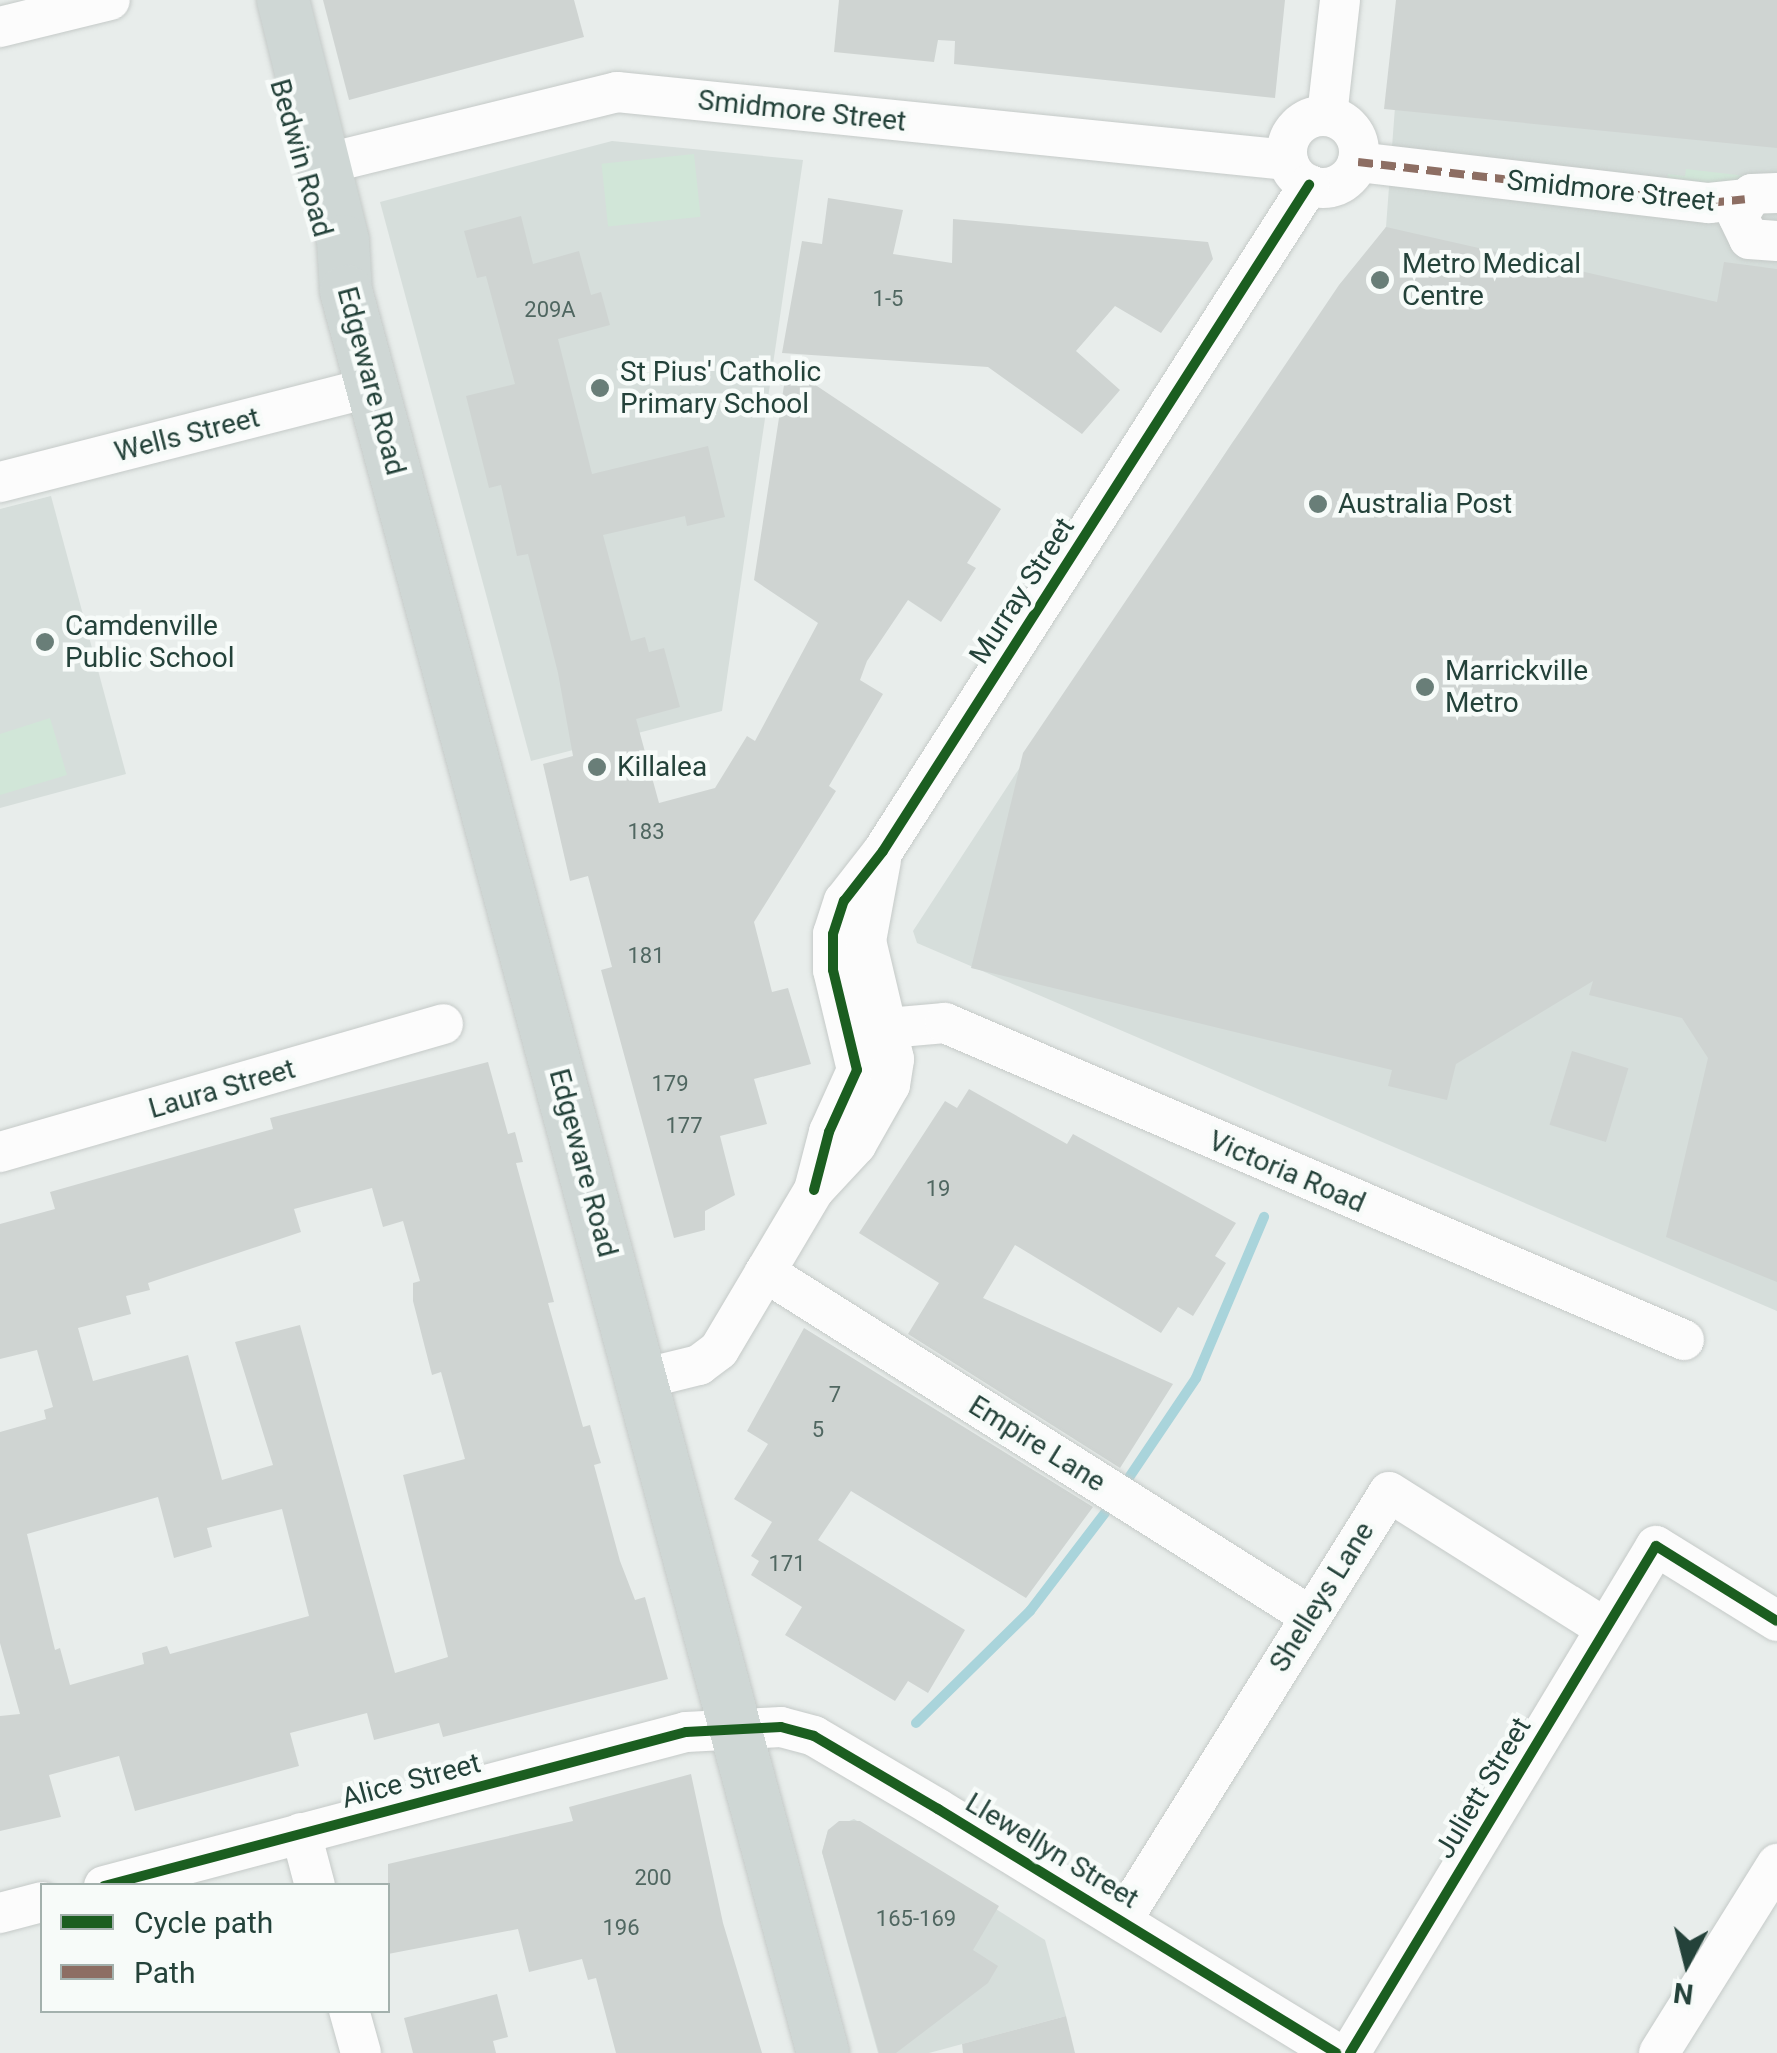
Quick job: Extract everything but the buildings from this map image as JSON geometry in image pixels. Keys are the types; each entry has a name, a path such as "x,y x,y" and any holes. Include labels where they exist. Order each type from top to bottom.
{"main road":[{"name":"Bedwin Road","path":"256,0 324,246 342,274"},
{"name":"Bedwin Road","path":"283,0 343,241 342,274"},
{"name":"Edgeware Road","path":"342,274 642,1379 732,1728 823,2053"}],"street":[{"path":"0,28 110,0"},
{"path":"1327,116 1340,0"},
{"name":"Smidmore Street","path":"324,164 616,92 1298,173"},
{"path":"1327,116 1350,127 1358,162 1344,182 1298,173 1296,128 1327,116"},
{"name":"Smidmore Street","path":"1358,162 1708,203 1761,196"},
{"name":"Murray Street","path":"869,1032 833,970 833,934 844,901 883,851 1298,173"},
{"name":"Smidmore Street","path":"1761,196 1738,216 1743,233 1756,243 1777,241"},
{"name":"Wells Street","path":"0,482 373,387"},
{"name":"Victoria Road","path":"869,1032 945,1023 1684,1340"},
{"name":"Laura Street","path":"0,1152 444,1024"},
{"path":"642,1379 710,1358 814,1190 829,1132 855,1081 869,1032"},
{"name":"Empire Lane","path":"765,1272 1310,1616"},
{"name":"Shelleys Lane","path":"1122,1920 1388,1492 1605,1628"},
{"name":"Juliett Street","path":"1350,2053 1656,1546 1777,1621"},
{"name":"Llewellyn Street","path":"732,1728 782,1727 814,1736 1336,2053"},
{"name":"Alice Street","path":"115,1883 677,1734 732,1728"},
{"path":"301,1833 314,1883"},
{"path":"1659,2053 1777,1864"},
{"path":"0,1913 40,1903"},
{"path":"350,2013 361,2053"}],"shaded area":[{"name":"Marrickville Metro","path":"1403,0 1777,0 1777,1311 917,943 913,931 1232,443 1386,227"},
{"name":"St Pius' Catholic Primary School","path":"612,141 803,160 722,711 531,761 380,202"},
{"name":"Camdenville Public School","path":"51,496 126,774 0,808 0,509"},
{"path":"854,1819 1045,1940 1066,2016 929,2053 878,2053 822,1852 828,1830"}],"green space":[{"path":"694,154 701,217 608,226 602,164"},
{"path":"1686,169 1746,176 1724,188 1666,184 1668,174 1685,176"},
{"path":"50,718 67,775 0,795 0,734"}],"waterway":[{"path":"1128,1479 1196,1378 1264,1217"},
{"path":"916,1723 1030,1611 1105,1513"}],"marked path":[{"path":"1358,162 1709,203 1745,199"}],"cycle path":[{"path":"814,1190 829,1132 857,1070 833,970 833,934 844,901 883,851 1309,185"},
{"path":"1350,2053 1656,1546 1777,1621"},
{"path":"115,1883 686,1732 781,1727 814,1736 1336,2053"}],"place":[{"name":"Metro Medical Centre","path":"1380,280"},
{"name":"St Pius' Catholic Primary School","path":"600,388"},
{"name":"Australia Post","path":"1318,504"},
{"name":"Camdenville Public School","path":"45,642"},
{"name":"Marrickville Metro","path":"1425,687"},
{"name":"Killalea","path":"597,767"}]}
